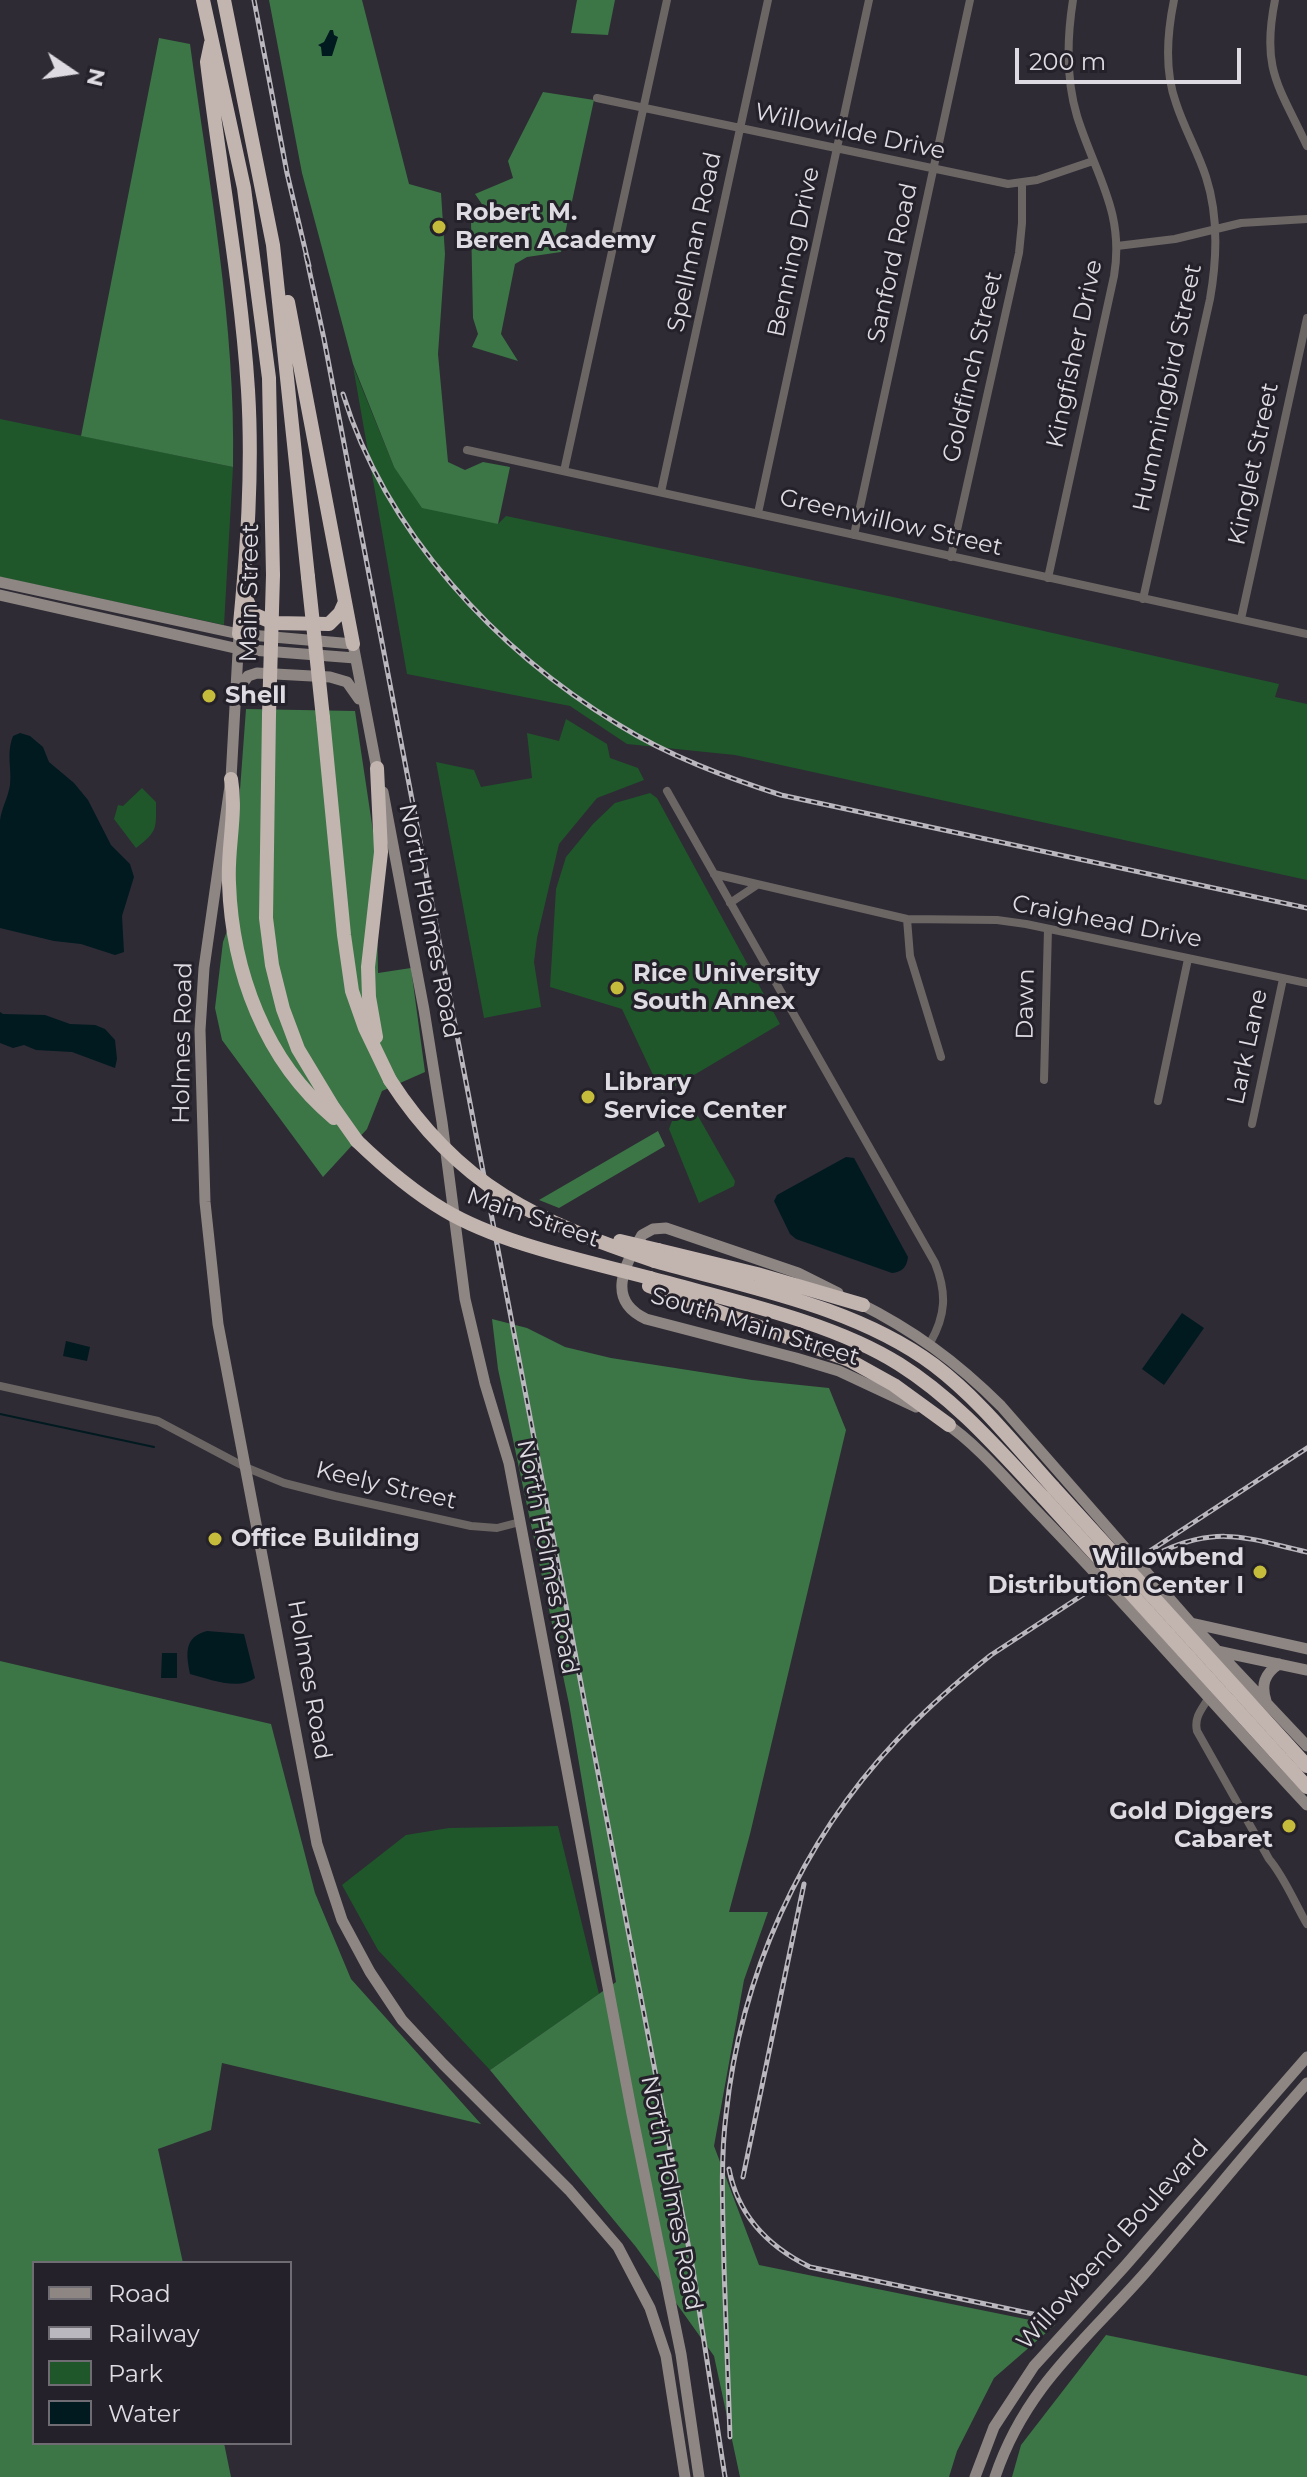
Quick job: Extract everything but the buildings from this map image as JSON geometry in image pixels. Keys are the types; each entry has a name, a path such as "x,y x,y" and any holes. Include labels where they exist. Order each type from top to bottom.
{"highway":[{"name":"Main Street","path":"203,0 244,188 269,378 273,575 266,918 272,965 283,1009 298,1049 347,1128 400,1180 447,1212 491,1233 649,1282"},
{"name":"Main Street","path":"224,0 269,223 352,991 387,1074 421,1124 458,1162 501,1196 550,1222 657,1256"},
{"path":"211,43 207,62 242,319 248,390 248,509 239,642"},
{"path":"269,223 284,281 354,651"},
{"path":"243,591 253,614 274,623 329,624 335,621 345,601"},
{"path":"377,768 381,852 368,967 373,1028 387,1074"},
{"path":"231,779 234,797 229,882 238,957 248,991 260,1021 287,1066 309,1093 347,1128"},
{"path":"657,1256 757,1274 863,1305"},
{"path":"657,1256 821,1308 871,1328 933,1364 958,1384 1048,1492 1307,1787"},
{"path":"649,1282 814,1325 898,1363 950,1401 1048,1492 1307,1766"},
{"path":"649,1282 849,1360 894,1385 949,1425"}],"main road":[{"path":"0,582 115,607 239,642"},
{"path":"0,595 112,621 239,642 354,651 377,768"},
{"path":"112,621 115,607"},
{"path":"231,779 239,642"},
{"path":"236,704 239,687 248,676 257,673 343,679 351,685 365,710"},
{"name":"North Holmes Road","path":"377,768 391,826 424,1010 465,1299 485,1384 509,1463 629,2099 681,2354 699,2477"},
{"name":"Holmes Road","path":"231,779 204,968 200,1030 209,1253 218,1324 317,1844 342,1920 370,1972 402,2020 569,2190 618,2247 650,2308 666,2356 685,2477"},
{"name":"South Main Street","path":"1307,1746 1159,1588 1001,1406 967,1372 930,1343 798,1273 666,1228 653,1229 642,1235 622,1281 620,1294 633,1313 839,1371 949,1425 1104,1581 1307,1805"},
{"path":"1132,1614 1159,1588"},
{"path":"1191,1623 1307,1649"},
{"path":"1147,1631 1166,1639 1307,1670"},
{"path":"1266,1702 1263,1681 1279,1664"},
{"name":"Willowbend Boulevard","path":"975,2477 994,2427 1034,2366 1222,2157 1307,2057"},
{"name":"Willowbend Boulevard","path":"995,2477 1015,2429 1047,2380 1142,2276 1307,2083"},
{"path":"1282,2086 1294,2097"},
{"path":"1222,2157 1234,2169"},
{"path":"1125,2266 1142,2276"},
{"path":"1034,2366 1047,2380"}],"street":[{"path":"564,471 667,0"},
{"name":"Spellman Road","path":"661,492 768,0"},
{"name":"Benning Drive","path":"758,513 869,0"},
{"name":"Sanford Road","path":"854,535 970,0"},
{"name":"Kingfisher Drive","path":"1048,578 1114,276 1117,246 1111,205 1077,115 1070,79 1069,29 1073,0"},
{"name":"Hummingbird Street","path":"1143,599 1214,276 1215,228 1206,178 1171,89 1168,35 1174,0"},
{"path":"1275,0 1269,41 1272,69 1283,101 1307,146"},
{"name":"Willowilde Drive","path":"597,98 984,181 1022,184 1093,161"},
{"path":"1298,126 1307,119"},
{"name":"Goldfinch Street","path":"951,557 1019,253 1022,184"},
{"path":"1117,246 1175,239 1215,228 1268,220 1307,219"},
{"name":"Kinglet Street","path":"1241,619 1307,318"},
{"name":"Greenwillow Street","path":"467,450 1307,634"},
{"path":"667,791 935,1263 944,1302 941,1321 930,1343"},
{"name":"Craighead Drive","path":"714,874 907,919 997,920 1307,983"},
{"path":"730,903 757,885"},
{"path":"907,919 910,956 941,1057"},
{"name":"Dawn","path":"1044,1080 1048,929"},
{"path":"1158,1101 1188,959"},
{"name":"Lark Lane","path":"1252,1124 1283,979"},
{"name":"Keely Street","path":"0,1386 158,1421 245,1467 284,1483 471,1526 497,1528 520,1522"},
{"path":"1208,1699 1195,1724 1197,1731 1269,1859 1282,1874 1307,1924"}],"green space":[{"path":"269,0 362,0 409,184 441,193 445,254 438,354 448,462 465,470 483,462 510,467 498,524 422,508 394,467 353,364 302,173"},
{"path":"577,0 615,0 608,35 571,33"},
{"path":"159,38 190,44 226,308 233,467 81,436"},
{"path":"543,92 594,100 561,252 527,257 515,264 501,334 518,361 472,347 478,334 473,318 471,222 488,213 475,194 513,178 508,161"},
{"path":"353,366 394,467 498,524 506,516 893,597 1279,684 1275,697 1307,704 1307,880 735,755 627,744 570,706 407,674"},
{"path":"0,419 233,467 224,625 0,577"},
{"path":"246,709 355,711 376,851 378,973 411,968 425,1072 382,1091 367,1129 323,1177 222,1040 215,1008 223,942 235,908 235,857"},
{"path":"566,719 607,744 610,758 638,768 644,780 597,798 559,844 534,962 541,1007 484,1018 436,762 474,770 481,787 532,778 527,733 559,741"},
{"path":"142,788 156,802 155,824 152,833 136,848 114,819 118,805 123,806"},
{"path":"650,793 657,798 780,1024 662,1094 622,1009 550,987 556,889 566,857 615,803"},
{"path":"690,1112 698,1116 735,1181 734,1186 699,1203 669,1129 672,1121"},
{"path":"658,1131 665,1146 559,1208 539,1200"},
{"path":"492,1319 527,1328 565,1347 611,1358 752,1380 829,1388 846,1430 729,1912 768,1912 744,1980 714,2146 759,2265 1055,2325 994,2378 957,2451 949,2477 740,2477 714,2356 636,2247 490,2070 616,1982 569,1704 498,1369"},
{"path":"0,1661 271,1724 315,1893 351,1979 481,2124 222,2063 211,2130 158,2149 183,2261 32,2261 32,2445 224,2445 231,2477 0,2477"},
{"path":"558,1826 599,1994 490,2070 378,1950 342,1885 406,1835 449,1828"},
{"path":"1106,2335 1307,2376 1307,2477 1012,2477 1021,2445"}],"water":[{"path":"330,30 338,37 332,56 322,56 318,45 324,42"},
{"path":"20,733 30,736 43,747 49,762 74,783 88,800 111,845 130,864 134,877 122,916 124,952 115,955 81,944 0,928 0,821 10,785 11,743 13,736"},
{"path":"0,1012 45,1015 70,1024 95,1025 105,1029 115,1040 115,1068 72,1052 36,1050 24,1045 13,1048 0,1043"},
{"path":"846,1157 854,1158 908,1257 899,1271 892,1273 796,1239 790,1234 774,1201 777,1195"},
{"path":"1182,1313 1204,1328 1164,1385 1142,1369"},
{"path":"66,1341 90,1347 87,1361 63,1356"},
{"path":"207,1631 244,1634 255,1678 232,1684 190,1674 188,1647 194,1637"},
{"path":"162,1653 177,1653 177,1678 161,1678"}],"waterway":[{"path":"0,1414 154,1447"}],"railway":[{"path":"254,0 287,173 309,266"},
{"path":"306,255 693,2270 725,2477"},
{"path":"343,394 362,445 387,494 451,584 530,662 638,736 698,765 781,795 1307,908"},
{"path":"730,2437 723,2210 726,2115 733,2063 745,2012 761,1962 804,1867 863,1779 908,1729 966,1675 991,1655 1307,1448"},
{"path":"1163,1551 1183,1543 1219,1536 1251,1539 1307,1552"},
{"path":"743,2177 804,1884"},
{"path":"729,2169 740,2201 758,2228 781,2250 810,2267 1052,2318"}],"place":[{"name":"Robert M. Beren Academy","path":"439,227"},
{"name":"Shell","path":"209,696"},
{"name":"Rice University South Annex","path":"617,988"},
{"name":"Library Service Center","path":"588,1097"},
{"name":"Office Building","path":"215,1539"},
{"name":"Willowbend Distribution Center I","path":"1260,1572"},
{"name":"Gold Diggers Cabaret","path":"1289,1826"}]}
